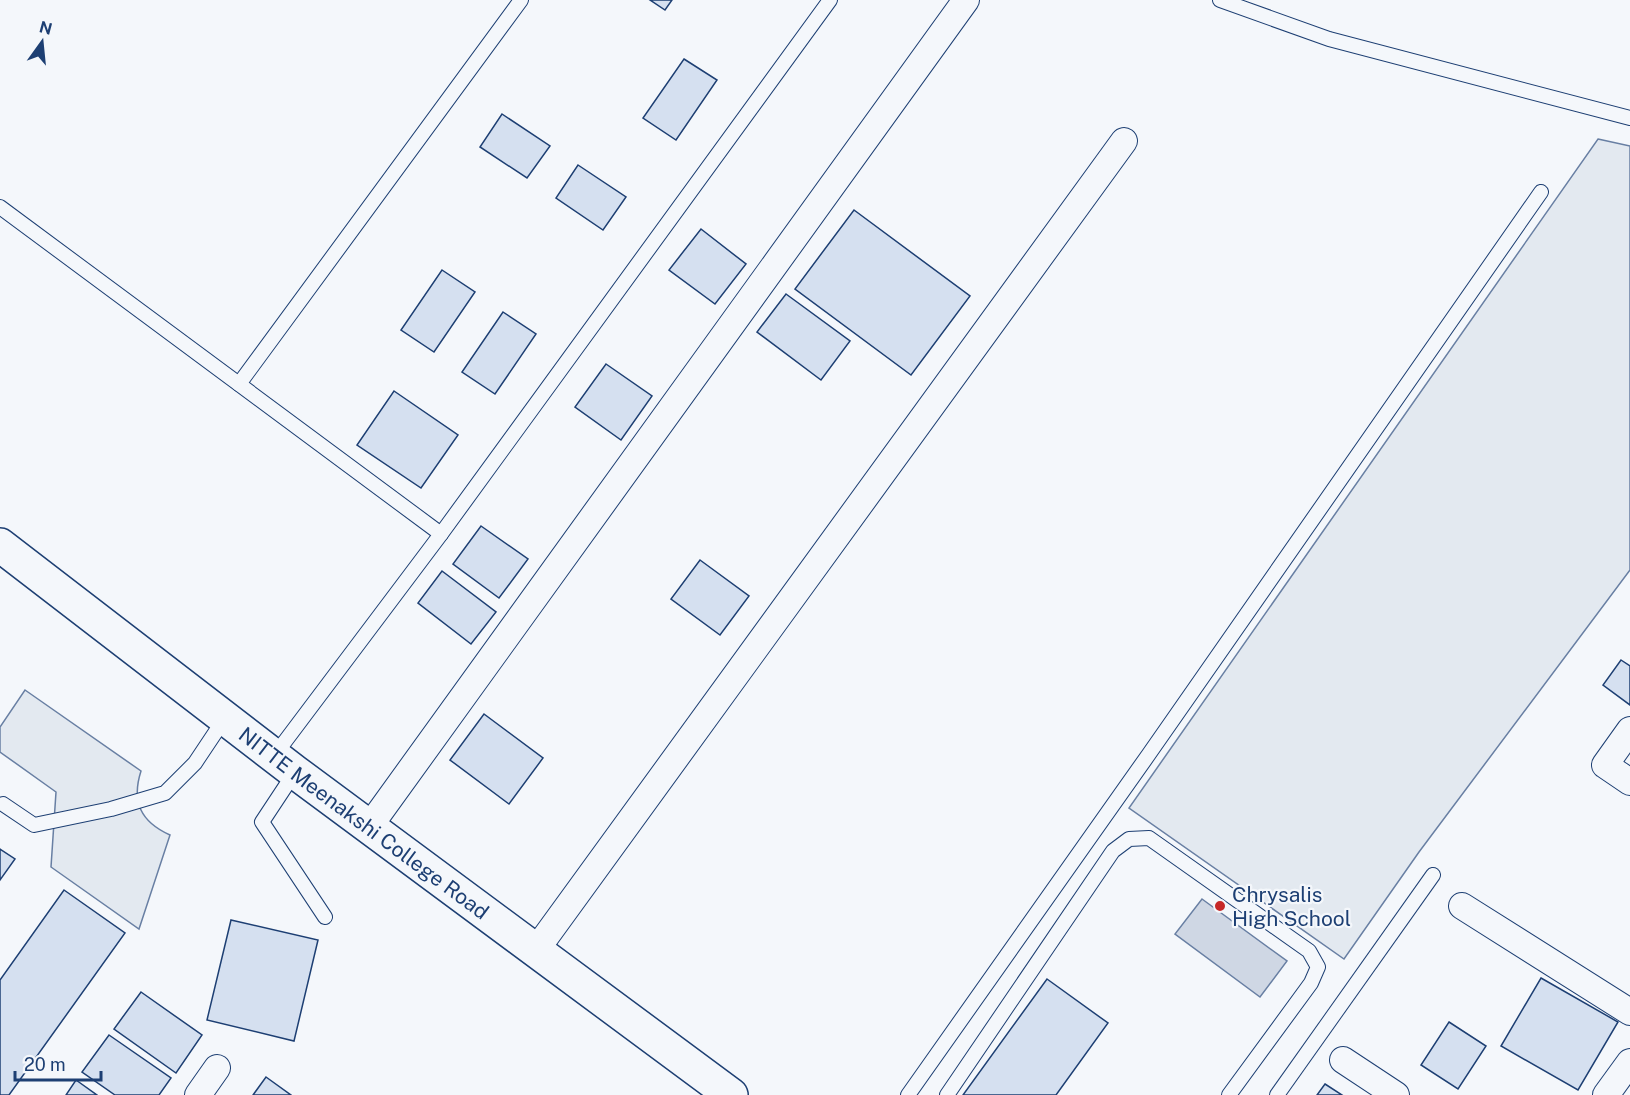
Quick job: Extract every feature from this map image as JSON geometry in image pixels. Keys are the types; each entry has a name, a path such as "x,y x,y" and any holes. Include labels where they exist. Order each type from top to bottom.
{"street":[{"path":"369,827 966,0"},
{"path":"536,950 1124,141"},
{"name":"NITTE Meenakshi College Road","path":"0,545 285,764 731,1095"},
{"path":"1630,730 1605,765 1630,782"},
{"path":"1462,906 1630,1012"},
{"path":"1343,1060 1396,1095"},
{"path":"1606,1095 1630,1062"},
{"path":"198,1095 217,1068"}],"lane":[{"path":"239,384 521,0"},
{"path":"325,917 262,822 285,764 441,534 830,0"},
{"path":"1220,0 1329,39 1630,118"},
{"path":"908,1095 1541,192"},
{"path":"0,207 441,534"},
{"path":"3,804 34,825 111,809 165,793 195,764 225,718"},
{"path":"947,1095 1113,850 1129,839 1149,838 1309,951 1318,967 1311,983 1229,1095"},
{"path":"1277,1095 1433,874"}],"shaded area":[{"path":"1598,139 1630,146 1630,570 1419,852 1344,959 1129,808"},
{"path":"25,690 141,771 137,792 141,810 152,824 170,835 139,929 51,867 56,792 0,752 0,727"},
{"path":"1202,899 1287,961 1260,997 1175,934"}],"building":[{"path":"650,0 672,0 665,10"},
{"path":"684,59 717,80 676,140 643,118"},
{"path":"502,114 550,146 527,178 480,147"},
{"path":"578,165 626,197 603,230 556,198"},
{"path":"854,210 970,296 911,375 795,289"},
{"path":"701,229 746,264 715,304 669,270"},
{"path":"442,270 475,292 434,352 401,330"},
{"path":"786,294 850,341 821,380 757,332"},
{"path":"503,312 536,334 495,394 462,372"},
{"path":"606,364 652,396 621,440 575,407"},
{"path":"394,391 458,435 421,488 357,445"},
{"path":"481,526 528,559 499,598 453,564"},
{"path":"700,560 749,596 720,635 671,599"},
{"path":"442,571 496,612 471,644 418,603"},
{"path":"1621,660 1630,666 1630,705 1603,685"},
{"path":"484,714 543,758 509,804 450,760"},
{"path":"0,849 15,859 0,880"},
{"path":"64,890 125,933 9,1095 0,1095 0,980"},
{"path":"231,920 318,940 294,1041 207,1020"},
{"path":"1541,978 1618,1022 1578,1090 1501,1046"},
{"path":"1047,979 1108,1023 1056,1095 963,1095"},
{"path":"141,992 202,1035 176,1073 114,1029"},
{"path":"1449,1022 1486,1046 1458,1089 1421,1065"},
{"path":"109,1035 171,1078 159,1095 115,1095 82,1072"},
{"path":"266,1077 291,1095 253,1095"},
{"path":"76,1080 97,1095 66,1095"},
{"path":"1325,1084 1342,1095 1317,1095"}],"place":[{"name":"Chrysalis High School","path":"1220,906"}]}
